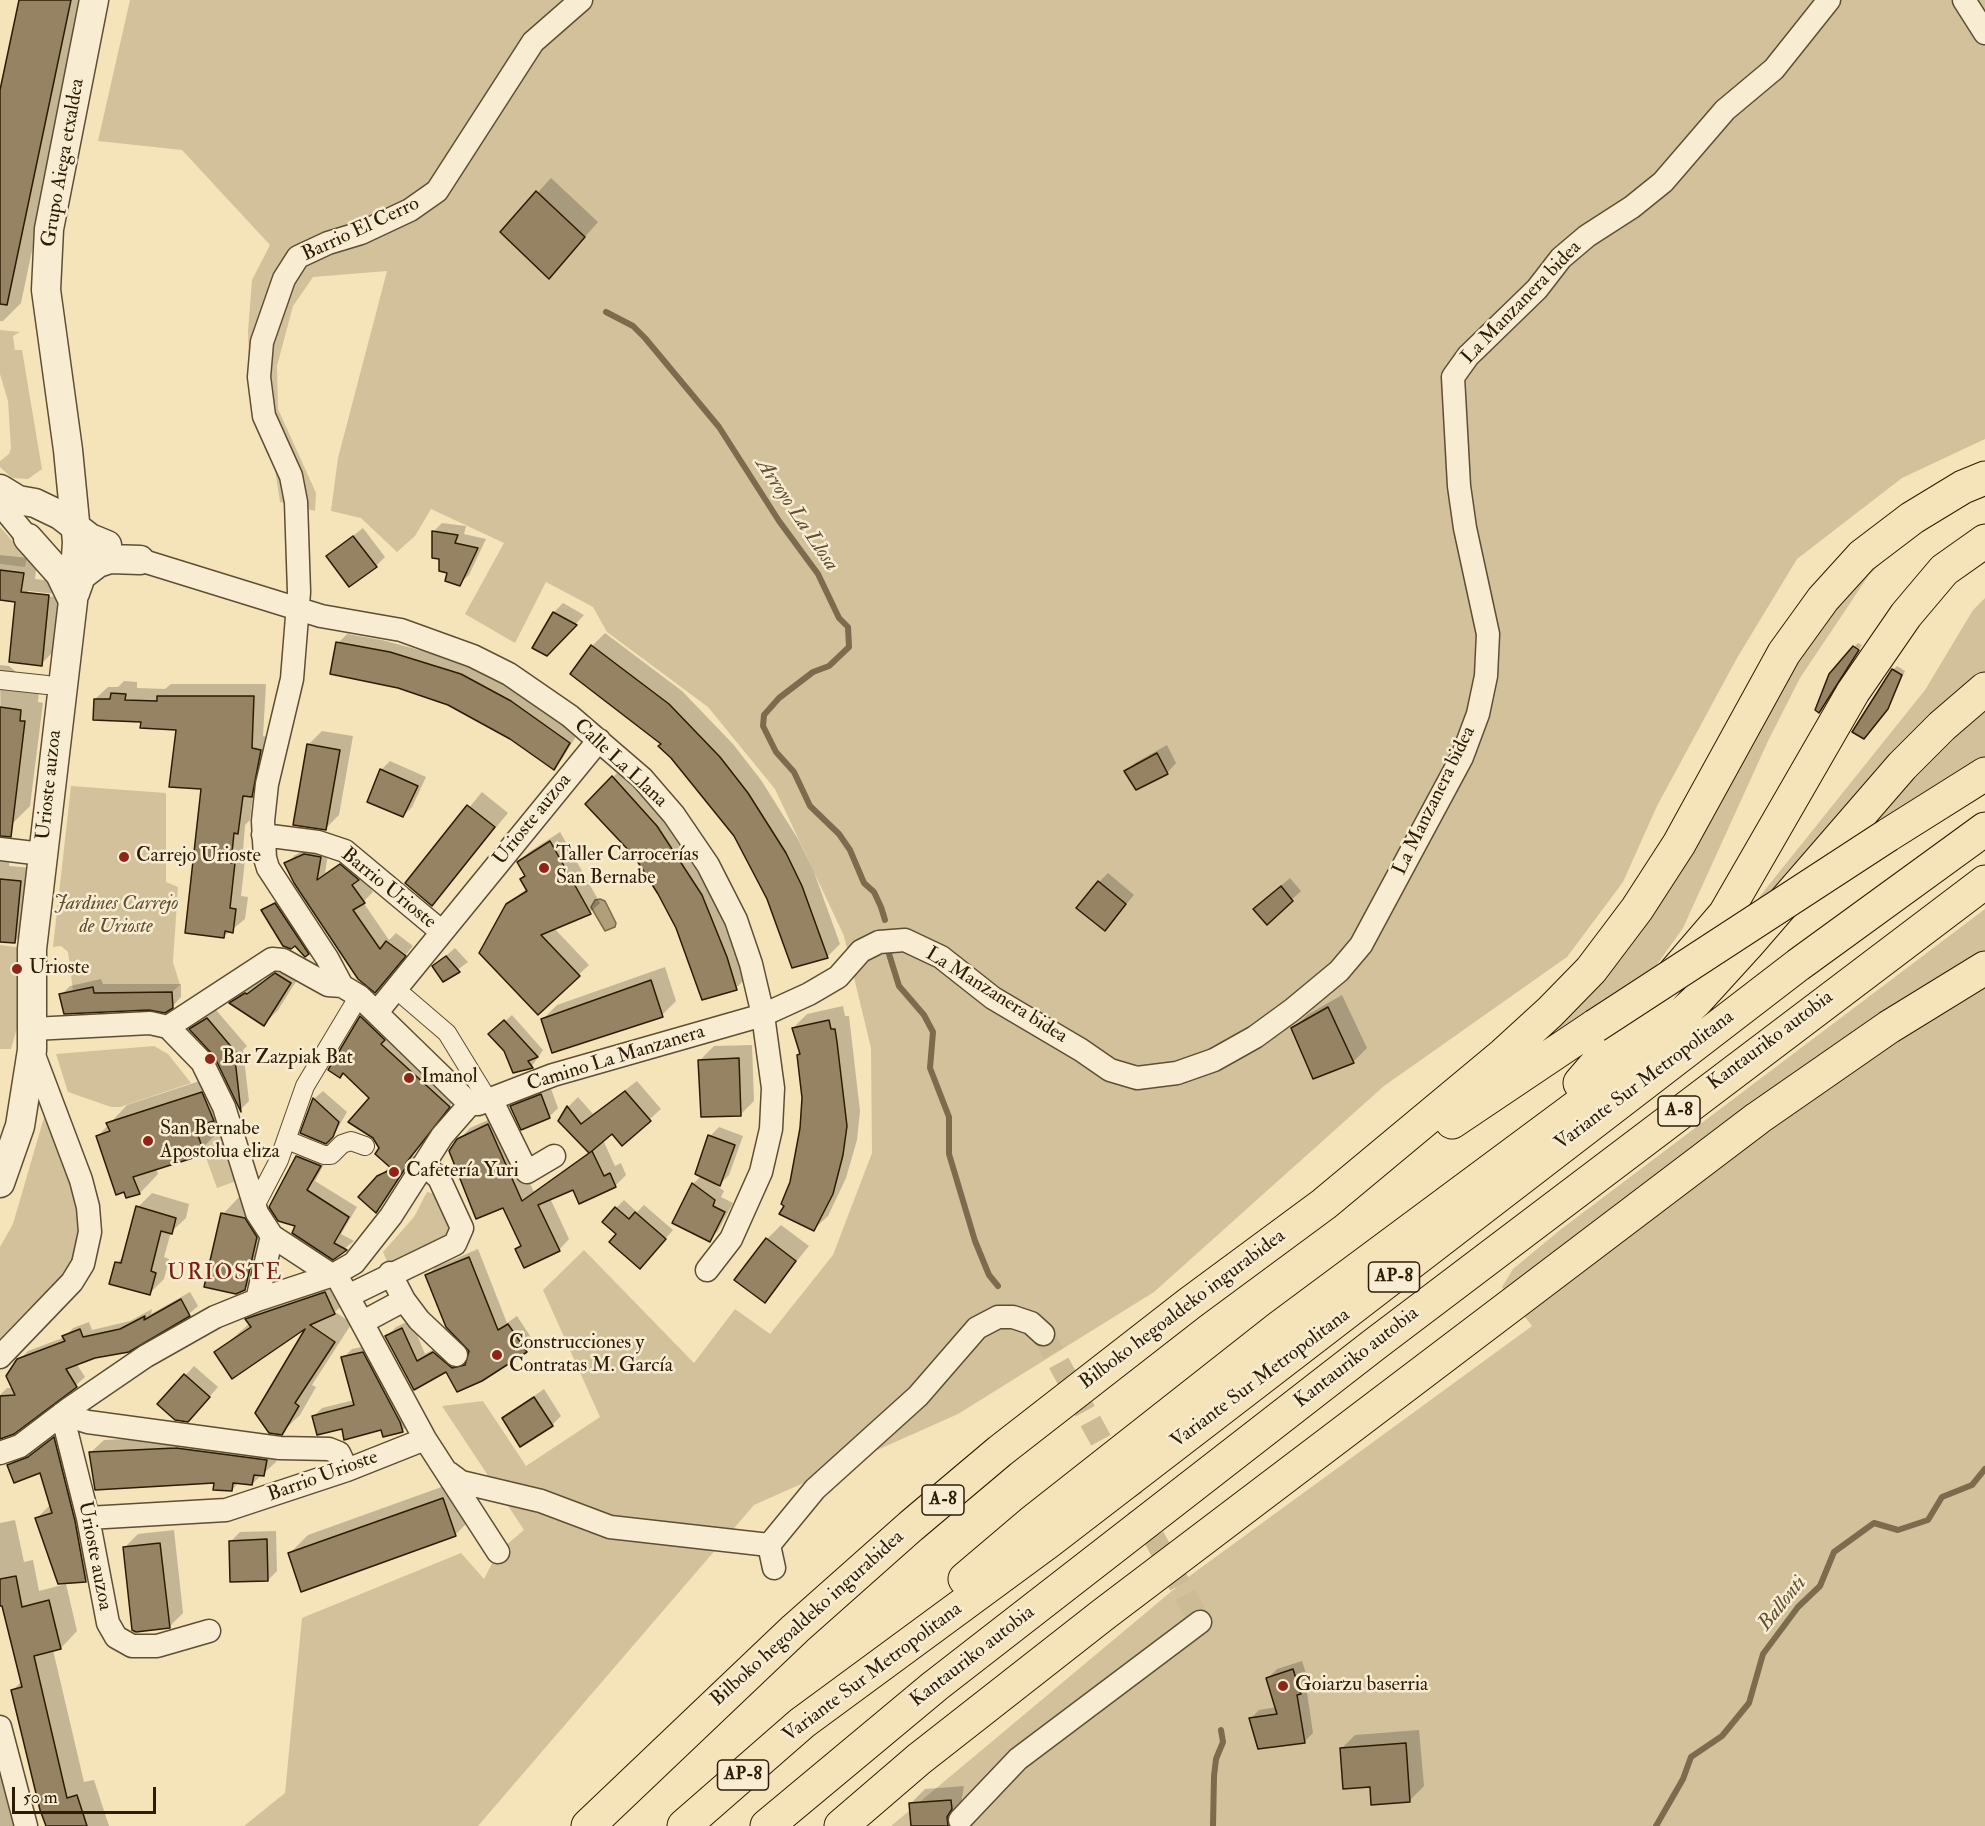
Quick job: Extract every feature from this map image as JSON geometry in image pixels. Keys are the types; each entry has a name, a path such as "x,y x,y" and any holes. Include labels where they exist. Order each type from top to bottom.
{"highway":[{"path":"1324,1204 1503,1055 1591,970 1637,909 1679,844 1784,653 1823,599 1862,556 1912,518 1963,487 1985,478"},
{"path":"1434,1211 1576,1088 1725,914 1852,692 1906,615 1944,570 1985,540"},
{"path":"802,1724 912,1623 1031,1523 1280,1327 1583,1102 1634,1059 1696,1001 1902,766 1942,726 1985,689"},
{"name":"A-8","path":"1324,1204 1594,1026 1985,774"},
{"name":"Variante Sur Metropolitana","path":"684,1826 802,1724 1066,1528 1798,964 1985,829"},
{"name":"Kantauriko autobia","path":"767,1826 935,1686 1375,1344 1985,882"},
{"path":"841,1826 919,1759 1104,1614 1739,1132 1871,1039 1985,968"},
{"name":"Bilboko hegoaldeko ingurabidea","path":"588,1826 795,1629 956,1489 1190,1303 1324,1204"}],"street":[{"name":"Grupo Aiega etxaldea","path":"85,536 68,450 51,342 46,290 49,229 94,0"},
{"name":"Barrio El Cerro","path":"298,606 296,502 291,476 264,416 260,377 262,342 284,279 298,257 410,210 437,191 533,42 581,0"},
{"name":"La Manzanera bidea","path":"763,1015 809,994 837,977 861,951 879,942 905,940 941,957 993,998 1082,1050 1110,1070 1137,1078 1177,1073 1214,1060 1264,1030 1339,971 1361,945 1462,757 1478,714 1486,676 1488,634 1465,528 1459,486 1453,377 1468,356 1537,289 1562,258 1587,236 1632,207 1663,182 1725,110 1774,69 1829,0"},
{"path":"1964,0 1985,33"},
{"path":"35,503 49,494 57,483 68,450"},
{"path":"0,489 18,500 35,503 60,515 85,536 140,560"},
{"path":"0,504 60,574 73,601"},
{"path":"28,538 46,544 65,537 85,536"},
{"name":"Urioste auzoa","path":"0,1184 20,1126 33,1040 32,949 73,601 85,536"},
{"path":"73,601 81,576 90,567 110,559 140,560"},
{"name":"Calle La Llana","path":"140,560 298,606 321,616 401,630 439,641 473,656 509,674 538,693 599,740 642,778 674,815 708,866 736,920 751,964 763,1015 773,1088 771,1129 761,1172 731,1239 707,1270"},
{"path":"298,606 292,679 267,784 263,835 268,868 350,991 483,1101"},
{"path":"0,680 47,684"},
{"name":"Urioste auzoa","path":"377,1012 599,740"},
{"name":"Barrio Urioste","path":"263,835 318,842 345,851 442,932"},
{"path":"0,849 42,854"},
{"path":"168,1027 272,959 283,960 328,985 350,991"},
{"path":"255,1206 287,1140 305,1086 350,991"},
{"path":"405,997 447,1033 483,1101 527,1172 554,1156"},
{"name":"Camino La Manzanera","path":"483,1101 553,1075 763,1015"},
{"path":"33,1040 150,1023 168,1027 202,1062 224,1107 255,1206 272,1236 333,1275 350,1295 425,1439 498,1552"},
{"name":"Urioste auzoa","path":"0,1357 72,1282 83,1263 90,1232 88,1207 81,1180 33,1040"},
{"path":"0,1453 20,1446 146,1356 215,1317 257,1300 333,1275 354,1263 379,1233 442,1136 483,1101"},
{"path":"287,1140 324,1155 331,1155 342,1144 351,1141 365,1146"},
{"path":"350,1295 390,1273 455,1244 462,1228 439,1178 424,1165"},
{"path":"257,1300 272,1236"},
{"path":"350,1295 355,1284 354,1263"},
{"path":"390,1273 404,1300 419,1320 456,1355"},
{"path":"363,1322 404,1300"},
{"path":"769,1545 815,1489 918,1396 977,1328 998,1317 1013,1317 1031,1323 1043,1334"},
{"path":"62,1414 88,1422 280,1448 329,1449 339,1453 346,1470"},
{"name":"Urioste auzoa","path":"62,1414 88,1518 108,1623 116,1637 132,1646 157,1646 209,1631"},
{"name":"Barrio Urioste","path":"88,1518 226,1510 346,1470 425,1439"},
{"path":"447,1471 461,1482 541,1501 610,1527 769,1545"},
{"path":"769,1545 774,1568"},
{"path":"960,1820 1018,1759 1200,1622"},
{"path":"0,1727 26,1826"}],"green space":[{"path":"130,0 1985,0 1985,439 1902,478 1797,559 1737,658 1657,806 1623,882 1567,957 1384,1086 1154,1292 958,1414 754,1505 478,1826 244,1826 285,1793 302,1618 461,1553 484,1579 498,1552 524,1530 442,1406 483,1401 526,1466 600,1417 543,1290 584,1250 694,1363 735,1309 770,1334 833,1255 872,1153 871,1048 844,936 775,789 708,707 607,632 593,607 546,582 515,643 465,614 504,543 431,509 415,536 397,552 361,518 331,511 338,458 387,271 313,277 293,306 277,366 278,409 316,493 315,511 280,502 273,456 250,393 248,331 252,280 270,245 182,150 98,141"},
{"path":"0,330 20,332 13,336 15,350 22,350 42,469 28,479 12,478 0,467 0,461 9,454 11,448 8,401 0,374"},
{"path":"0,527 27,557 25,567 0,564"},
{"path":"1903,542 1869,575 1800,678 1768,741 1683,928 1656,966 1531,1047 1780,685 1862,573"},
{"path":"1985,598 1985,675 1778,893 1752,906 1925,690 1973,610"},
{"path":"1985,707 1985,757 1939,785 1852,845 1939,744"},
{"name":"Jardines Carrejo de Urioste","path":"71,786 166,793 166,882 178,887 173,962 180,985 172,992 94,994 92,987 73,991 68,952 61,946 53,947"},
{"path":"1985,909 1985,1826 891,1826 1191,1575 1532,1326 1502,1287 1513,1269 1560,1230"},
{"path":"0,945 32,949 25,1000 11,1049 0,1049"},
{"path":"154,1046 168,1054 191,1083 120,1107 111,1107 68,1092 56,1054"},
{"path":"45,1114 67,1165 80,1210 80,1233 73,1264 0,1345 0,1247 13,1224"},
{"path":"218,1119 239,1180 217,1188 195,1127"},
{"path":"427,1192 436,1194 451,1227 447,1239 388,1264 383,1252 414,1217"}],"shaded area":[{"path":"595,900 605,901 616,923 615,927 605,931 591,907"}],"building":[{"path":"19,0 71,0 7,305 0,304 0,90"},
{"path":"536,191 585,237 549,279 500,232"},
{"path":"432,531 458,535 455,543 478,548 460,586 445,581 447,573 439,571 439,559 432,558"},
{"path":"353,536 377,567 349,587 326,556"},
{"path":"0,570 24,573 21,592 49,595 42,666 9,662 15,602 0,600"},
{"path":"553,612 577,625 547,656 532,648"},
{"path":"336,642 390,652 461,674 511,701 570,743 554,770 510,739 448,705 398,688 330,674"},
{"path":"591,645 669,704 720,757 748,793 786,853 802,886 828,958 792,968 767,899 734,836 671,758 658,746 661,744 570,674"},
{"path":"1853,646 1859,650 1819,713 1815,710 1829,674"},
{"path":"1892,669 1902,675 1888,709 1864,739 1852,732"},
{"path":"111,693 126,694 125,700 157,701 157,696 254,696 252,748 261,750 252,797 243,796 238,834 234,833 231,863 235,863 230,908 236,909 233,933 225,931 224,938 185,933 201,789 169,787 176,730 140,728 141,722 93,720 94,699 110,699"},
{"path":"0,707 21,710 20,721 25,721 11,837 0,836"},
{"path":"307,744 340,750 326,830 293,825"},
{"path":"1157,753 1168,774 1136,790 1124,771"},
{"path":"380,769 418,786 403,817 367,802"},
{"path":"612,776 657,826 702,895 727,957 737,990 702,1000 676,928 658,894 634,856 585,804"},
{"path":"467,805 495,827 432,906 405,883"},
{"path":"550,841 591,914 541,935 580,976 538,1015 479,953 506,904 527,891 520,879 525,876 517,862"},
{"path":"304,854 321,857 317,880 340,864 359,880 352,885 365,903 353,910 380,949 386,941 406,956 375,993 358,979 294,883 284,863"},
{"path":"0,879 21,881 15,943 0,942"},
{"path":"1098,881 1126,904 1105,931 1076,908"},
{"path":"1281,886 1293,901 1267,925 1253,909"},
{"path":"275,903 309,954 305,957 295,946 291,949 283,946 261,910"},
{"path":"446,956 460,972 443,982 432,966"},
{"path":"275,973 291,983 264,1026 229,1003 247,994"},
{"path":"651,980 663,1017 552,1053 541,1019"},
{"path":"93,987 94,993 172,992 173,1008 165,1013 149,1010 64,1014 59,994"},
{"path":"1328,1007 1354,1063 1313,1079 1291,1028"},
{"path":"360,1016 385,1040 381,1044 450,1107 406,1163 410,1161 376,1213 358,1197 377,1176 392,1169 375,1154 379,1148 373,1138 348,1122 369,1098 343,1073 340,1078 328,1070"},
{"path":"207,1018 239,1056 235,1059 241,1112 214,1056 189,1029"},
{"path":"504,1020 538,1057 528,1061 533,1068 513,1073 504,1051 488,1034"},
{"path":"829,1020 831,1029 835,1029 847,1126 843,1155 833,1194 814,1231 779,1214 784,1206 781,1204 790,1182 800,1128 802,1098 797,1055 800,1054 792,1028"},
{"path":"739,1058 741,1116 701,1117 698,1060"},
{"path":"625,1091 651,1121 622,1146 612,1134 589,1153 558,1121 567,1106 581,1124"},
{"name":"San Bernabe Apostolua eliza","path":"202,1092 214,1121 195,1127 201,1144 196,1157 133,1177 140,1194 126,1198 124,1192 116,1195 96,1136 110,1131 106,1123"},
{"path":"541,1094 550,1118 521,1130 510,1106"},
{"path":"313,1098 339,1122 333,1137 326,1144 300,1133"},
{"path":"488,1124 522,1201 592,1151 604,1176 610,1173 616,1187 579,1204 573,1190 538,1205 560,1251 524,1268 515,1249 521,1246 503,1208 476,1219 449,1151 457,1139"},
{"path":"708,1135 735,1145 720,1186 695,1174"},
{"path":"296,1156 321,1166 307,1190 349,1217 334,1243 347,1250 333,1260 292,1233 295,1226 278,1221 269,1207"},
{"path":"692,1183 715,1200 713,1206 725,1212 710,1242 672,1223"},
{"path":"136,1206 176,1218 172,1234 161,1231 151,1271 156,1273 150,1295 109,1284 115,1262 121,1263"},
{"path":"615,1207 629,1219 635,1212 666,1239 640,1269 609,1242 616,1234 602,1222"},
{"path":"221,1213 245,1218 257,1237 245,1290 236,1294 204,1287"},
{"path":"766,1238 796,1261 765,1303 734,1280"},
{"path":"469,1257 498,1330 508,1324 527,1352 482,1381 457,1392 446,1372 414,1390 385,1336 402,1328 417,1361 433,1352 452,1368 465,1365 469,1351 446,1327 425,1275"},
{"path":"325,1292 335,1314 310,1325 335,1342 295,1403 299,1406 282,1435 269,1433 255,1413 305,1329 232,1379 214,1352 251,1327 245,1319"},
{"path":"181,1299 190,1316 129,1352 95,1358 66,1369 77,1387 14,1434 0,1439 0,1396 15,1395 6,1376 17,1359 65,1341 62,1336 80,1329 83,1337 120,1329 145,1316 144,1320"},
{"path":"363,1352 403,1432 383,1437 381,1430 344,1440 342,1429 317,1435 312,1416 354,1405 341,1357"},
{"path":"184,1374 210,1397 188,1422 175,1420 157,1404"},
{"path":"534,1397 553,1426 520,1447 502,1418"},
{"path":"54,1437 75,1521 86,1582 58,1584 35,1518 52,1513 40,1473 14,1483 7,1465 28,1457"},
{"path":"176,1448 267,1460 264,1476 254,1475 252,1485 233,1483 232,1491 213,1490 214,1483 95,1490 89,1452"},
{"path":"443,1498 456,1536 301,1592 288,1553"},
{"path":"267,1539 268,1581 230,1582 229,1541"},
{"path":"160,1543 170,1628 136,1632 132,1630 123,1547"},
{"path":"16,1576 22,1607 49,1600 61,1649 34,1656 67,1798 77,1795 87,1826 46,1826 40,1810 11,1690 22,1687 2,1606 0,1606 0,1579"},
{"path":"1293,1669 1301,1694 1297,1695 1305,1743 1258,1749 1249,1718 1277,1714 1266,1678"},
{"path":"1406,1743 1410,1802 1371,1805 1370,1787 1343,1789 1340,1748"},
{"path":"951,1800 952,1809 947,1817 948,1826 911,1826 909,1803"}],"waterway":[{"name":"Arroyo La Llosa","path":"606,312 633,326 645,338 719,427 779,521 818,574 839,618 848,627 849,647 829,666 813,672 779,698 764,715 763,726 776,752 794,772 810,806 839,834 850,850 864,883 874,892 885,920"},
{"name":"Arroyo La Llosa","path":"889,954 899,986 924,1015 933,1032 930,1068 949,1117 949,1154 975,1241 989,1275 998,1286"},
{"name":"Ballonti","path":"1656,1826 1683,1779 1691,1757 1722,1736 1749,1703 1763,1654 1798,1607 1820,1586 1834,1552 1874,1523 1898,1530 1928,1520 1942,1497 1972,1485 1985,1469"},
{"name":"Arroyo La Llosa","path":"1213,1826 1214,1776 1216,1759 1223,1742 1221,1730"}],"tunnel":[{"path":"1043,1334 1200,1622"}],"place":[{"name":"Carrejo Urioste","path":"124,857"},
{"name":"Taller Carrocerías San Bernabe","path":"544,868"},
{"name":"Urioste","path":"17,969"},
{"name":"Bar Zazpiak Bat","path":"210,1059"},
{"name":"Imanol","path":"409,1078"},
{"name":"San Bernabe Apostolua eliza","path":"148,1141"},
{"name":"Cafetería Yuri","path":"394,1172"},
{"name":"Construcciones y Contratas M. García","path":"497,1355"},
{"name":"Goiarzu baserria","path":"1283,1686"}],"district":[{"name":"URIOSTE","path":"225,1274"}]}
